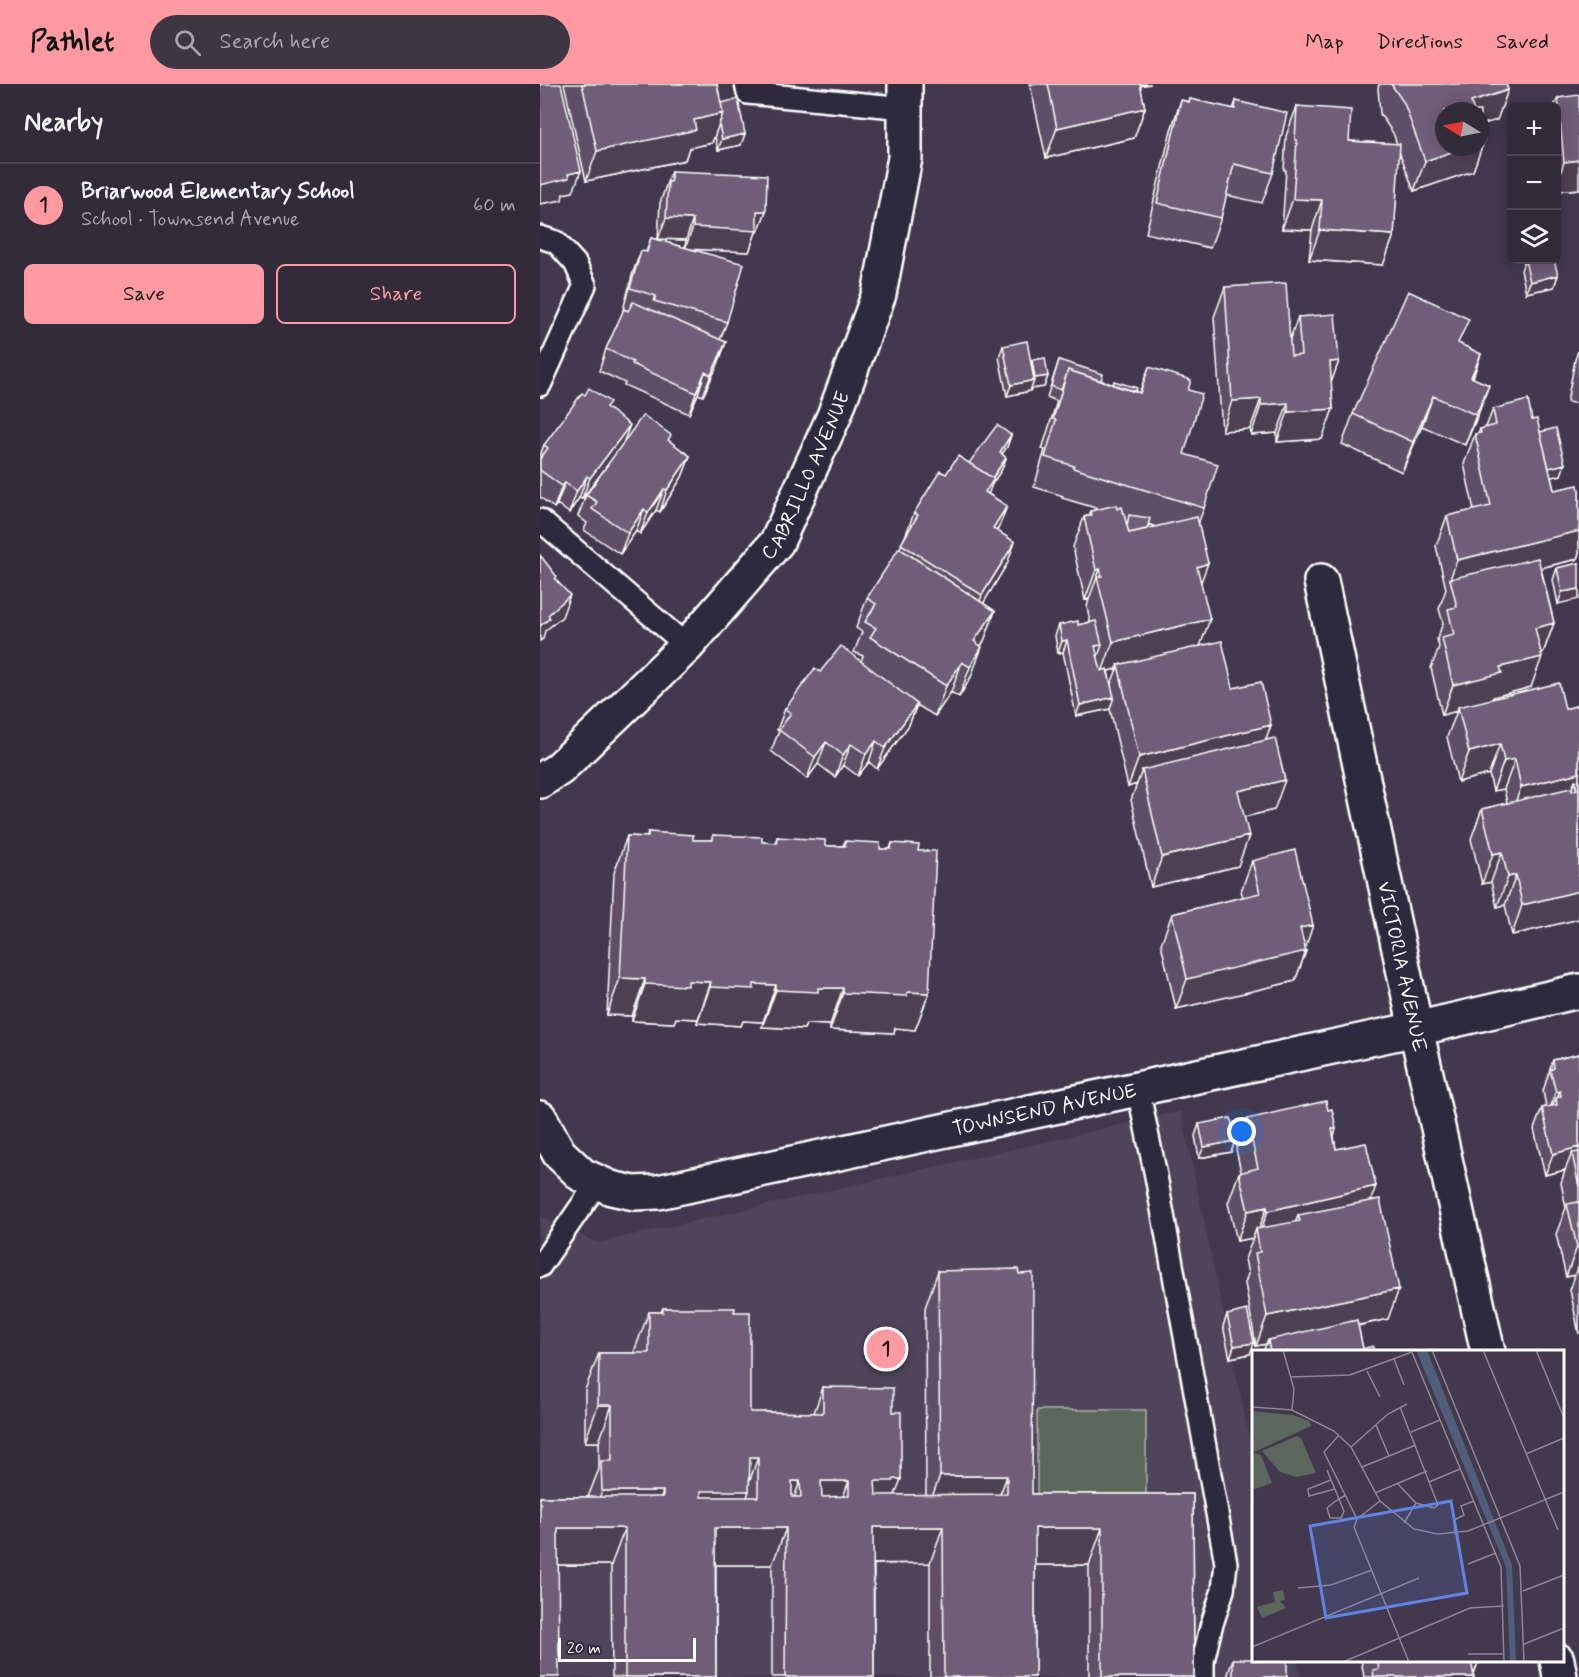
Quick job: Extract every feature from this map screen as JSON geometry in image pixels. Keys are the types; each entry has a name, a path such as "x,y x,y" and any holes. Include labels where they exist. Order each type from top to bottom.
{"street":[{"name":"CABRILLO AVENUE","path":"540,781 559,769 687,646 777,543 834,416 879,294 905,158 905,96"},
{"name":"VICTORIA AVENUE","path":"1321,581 1416,1029 1488,1350"},
{"name":"TOWNSEND AVENUE","path":"545,1138 582,1175 611,1188 634,1193 657,1192 1579,992"},
{"path":"1557,1662 1560,1677"}],"lane":[{"path":"746,84 748,93 905,96"},
{"path":"540,237 556,242 575,263 585,285 540,385"},
{"path":"540,520 687,646"},
{"path":"1137,1089 1156,1176 1226,1563 1223,1590 1210,1627 1203,1661 1203,1677"},
{"path":"540,1266 598,1182"}],"shaded area":[{"path":"1181,1111 1252,1450 1252,1662 1297,1662 1300,1677 540,1677 540,1216 597,1243"}],"green space":[{"path":"1037,1410 1146,1410 1146,1502 1037,1502"}],"building":[{"path":"540,84 561,84 581,171 568,174 569,178 540,185"},
{"path":"582,84 717,84 723,113 694,120 696,130 597,151"},
{"path":"1048,84 1140,84 1145,108 1057,128"},
{"path":"1391,84 1506,84 1508,90 1471,102 1435,102 1435,156 1440,156 1425,161 1404,103"},
{"path":"1579,95 1579,160 1564,162 1561,102 1558,102 1558,98"},
{"path":"738,99 745,134 722,139 719,125 723,113 721,103"},
{"path":"1190,99 1235,109 1236,101 1287,113 1273,173 1234,164 1221,218 1157,203 1181,100 1189,102"},
{"path":"1297,106 1351,110 1349,141 1400,144 1394,235 1320,230 1322,200 1293,199"},
{"path":"671,171 767,175 766,211 757,211 757,231 693,227 693,219 666,218 668,182 671,182"},
{"path":"651,238 744,264 727,322 654,301 656,296 630,288 641,251 647,252"},
{"path":"1526,264 1555,264 1558,275 1530,282"},
{"path":"1286,283 1291,356 1301,355 1298,317 1335,314 1339,361 1330,362 1333,409 1288,412 1288,403 1261,405 1261,399 1232,401 1225,287"},
{"path":"1408,291 1469,319 1458,343 1481,354 1471,377 1489,385 1476,415 1433,396 1413,442 1353,414"},
{"path":"633,302 726,342 711,375 705,372 696,393 632,364 633,362 606,349 624,309 628,311"},
{"path":"1027,341 1034,380 1011,385 1003,346"},
{"path":"1045,358 1048,376 1035,378 1032,360"},
{"path":"1059,360 1103,374 1101,381 1068,370 1061,390 1051,386"},
{"path":"1149,367 1191,380 1188,390 1202,394 1184,454 1218,464 1204,508 1073,468 1074,466 1045,457 1056,420 1053,419 1068,370 1140,393"},
{"path":"1114,381 1137,388 1135,392 1113,385"},
{"path":"589,388 610,402 606,407 630,425 590,478 587,476 577,491 565,483 562,486 540,470 540,459 548,448 544,445 582,393 585,395"},
{"path":"1528,400 1532,420 1537,419 1554,490 1578,485 1579,531 1457,560 1447,516 1491,506 1475,434 1481,433 1480,429 1496,425 1493,409"},
{"path":"643,415 671,435 668,440 690,456 667,490 664,489 648,513 644,509 628,533 592,509 597,502 586,495"},
{"path":"997,425 1011,435 1000,452 1006,458 992,478 969,463"},
{"path":"1556,428 1565,464 1549,468 1540,432"},
{"path":"958,456 994,479 985,492 1007,506 993,528 1015,542 982,595 901,544 918,515 914,513 940,471 946,474"},
{"path":"1116,505 1117,509 1122,507 1129,533 1197,517 1208,563 1197,567 1210,619 1113,642 1097,577 1102,576 1100,569 1096,570 1084,517 1092,515 1091,511"},
{"path":"1129,515 1150,518 1147,529 1129,533 1127,526"},
{"path":"899,548 995,611 974,641 982,647 970,667 962,662 946,686 870,637 876,628 865,622 876,604 867,598"},
{"path":"540,555 557,577 555,579 570,595 548,615 550,618 540,626"},
{"path":"1538,558 1554,623 1535,628 1542,657 1500,667 1502,673 1453,685 1442,638 1454,635 1448,609 1457,607 1450,579"},
{"path":"1579,563 1579,589 1562,592 1557,568"},
{"path":"1078,621 1078,625 1096,621 1102,645 1095,646 1101,671 1107,669 1114,697 1080,705 1067,640 1062,641 1059,625"},
{"path":"1222,641 1233,688 1261,682 1271,725 1139,757 1118,665"},
{"path":"841,646 917,704 885,748 876,741 866,754 851,744 843,755 826,742 815,757 779,730 791,713 785,709 815,668 820,672"},
{"path":"1559,683 1565,709 1579,705 1579,773 1521,787 1515,759 1504,761 1500,744 1469,752 1458,707"},
{"path":"1275,738 1285,780 1238,791 1249,836 1162,857 1142,770"},
{"path":"1579,780 1579,891 1522,905 1516,875 1508,877 1502,852 1493,854 1482,809 1571,788 1572,791 1577,789 1575,781"},
{"path":"648,832 693,835 693,840 713,840 713,835 762,837 762,842 777,843 777,837 825,840 825,846 845,846 845,841 880,843 880,849 891,849 892,843 919,845 918,851 936,851 929,993 908,992 907,996 843,993 843,988 818,988 818,992 776,990 776,985 754,984 754,989 710,987 711,982 688,981 688,986 645,984 645,979 620,978 627,836 648,837"},
{"path":"1295,850 1313,925 1300,928 1306,951 1187,979 1172,914 1260,893 1252,861"},
{"path":"1579,1054 1579,1147 1553,1154 1542,1108 1557,1105 1556,1098 1561,1096 1560,1091 1556,1092 1550,1070 1554,1068 1553,1060"},
{"path":"1326,1101 1328,1110 1332,1109 1336,1129 1332,1129 1336,1149 1366,1143 1376,1186 1268,1211 1267,1207 1248,1211 1239,1173 1258,1168 1247,1119"},
{"path":"1231,1118 1235,1141 1204,1147 1199,1124"},
{"path":"1579,1152 1579,1187 1572,1153"},
{"path":"1380,1199 1399,1289 1267,1316 1255,1253 1260,1252 1256,1229 1300,1221 1298,1215"},
{"path":"1579,1202 1579,1247 1577,1247 1567,1204"},
{"path":"1018,1269 1019,1274 1033,1273 1032,1494 1193,1494 1194,1677 1102,1677 1102,1528 1035,1528 1035,1677 944,1677 943,1527 873,1527 874,1677 785,1677 786,1528 715,1528 716,1677 625,1677 625,1528 558,1528 559,1677 540,1677 540,1497 663,1497 663,1491 602,1491 601,1461 612,1461 612,1405 598,1405 599,1353 649,1353 649,1312 663,1312 663,1308 735,1308 734,1312 750,1312 750,1412 823,1413 823,1387 893,1388 893,1412 901,1412 901,1479 875,1481 876,1495 1007,1494 1007,1476 940,1476 938,1271","holes":["750,1457 758,1457 758,1497 701,1497 701,1491 749,1491","792,1481 800,1481 801,1497 792,1497","821,1481 849,1481 849,1496 822,1497"]},
{"path":"1247,1310 1254,1343 1234,1346 1227,1315"},
{"path":"1357,1320 1363,1349 1373,1346 1374,1350 1270,1350 1268,1340"},
{"path":"1233,1659 1252,1659 1252,1662 1287,1662 1287,1677 1233,1677"},
{"path":"1377,1662 1471,1662 1474,1677 1374,1677 1373,1670 1379,1669"}],"place":[{"name":"Briarwood Elementary School","path":"886,1349"}]}
